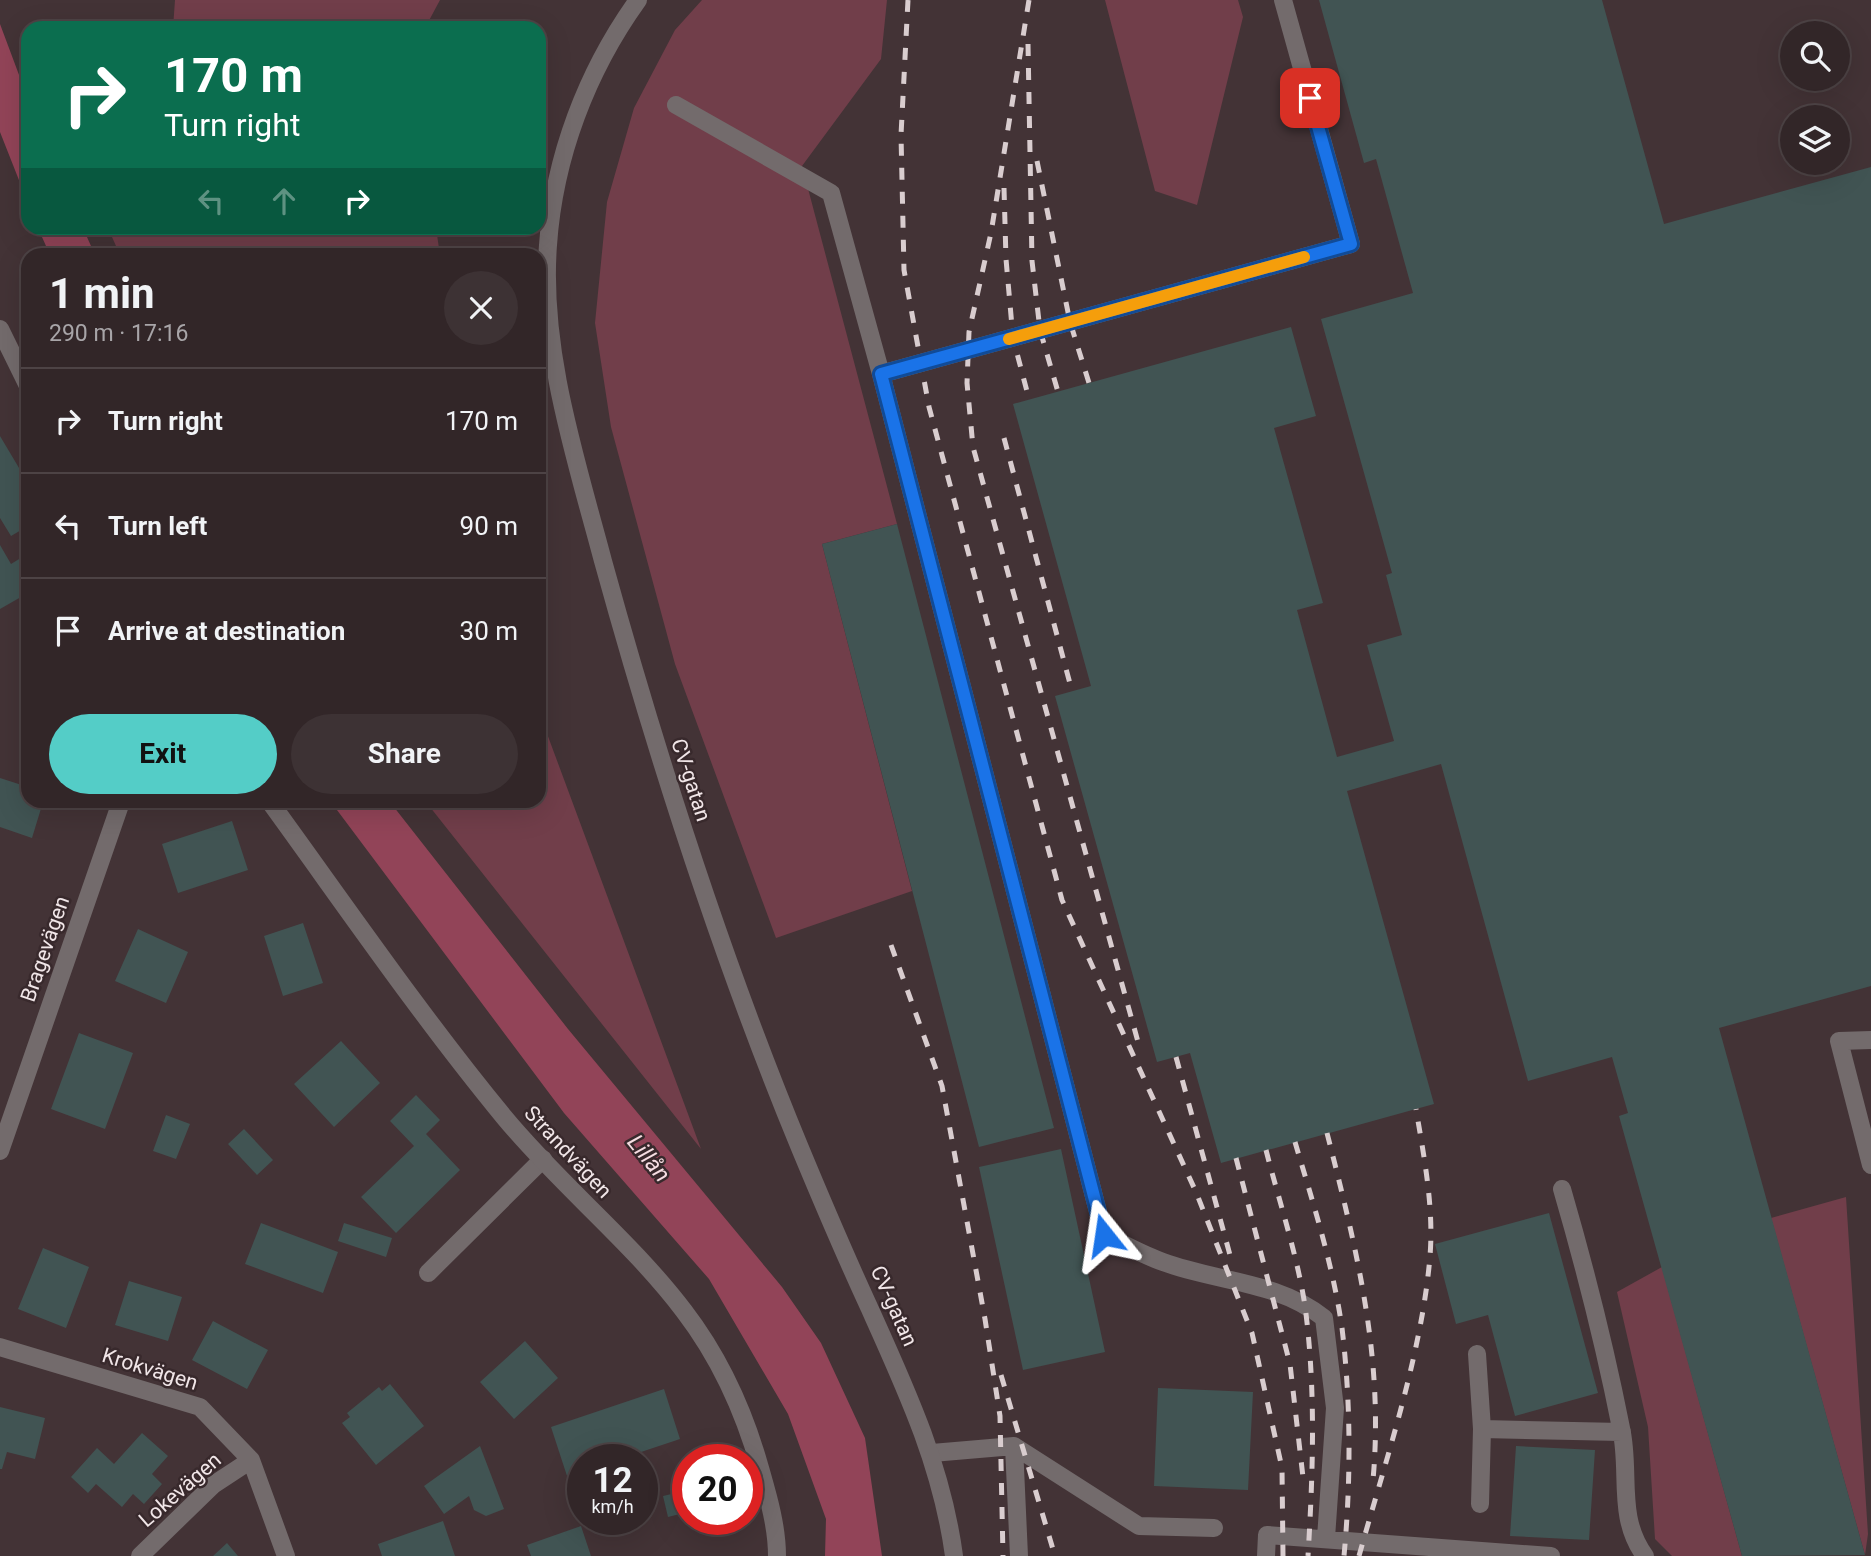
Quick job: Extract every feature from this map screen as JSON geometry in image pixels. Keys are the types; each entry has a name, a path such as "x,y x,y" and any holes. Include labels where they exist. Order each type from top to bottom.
{"street":[{"name":"CV-gatan","path":"638,0 594,73 576,114 562,157 548,245 547,301 553,356 627,647 709,907 799,1146 932,1453 943,1490 954,1556"},
{"path":"881,374 1351,244 1283,0"},
{"path":"676,105 831,193 881,374 1104,1235 1164,1262 1230,1278 1304,1303 1324,1318 1335,1408 1326,1538"},
{"path":"0,329 21,372"},
{"name":"Bragevägen","path":"0,1151 119,808"},
{"name":"Strandvägen","path":"274,808 505,1118 568,1189 629,1248 684,1311 708,1347 738,1402 769,1499 778,1556"},
{"path":"1871,1040 1839,1041 1871,1165"},
{"path":"428,1273 543,1159"},
{"path":"1562,1189 1591,1287 1622,1432 1625,1503 1633,1540 1645,1556"},
{"name":"Krokvägen","path":"0,1347 200,1407 251,1460 286,1556"},
{"path":"1477,1354 1482,1429 1480,1504"},
{"path":"1482,1429 1622,1432"},
{"path":"1014,1446 1019,1556"},
{"path":"932,1453 1014,1446 1139,1527 1214,1528"},
{"name":"Lokevägen","path":"140,1556 213,1485 251,1460"},
{"path":"1266,1556 1267,1535 1326,1538 1390,1549 1551,1556"}],"shaded area":[{"path":"175,0 440,0 429,21 174,21"},
{"path":"702,0 887,0 881,59 802,166 897,524 822,544 912,891 776,938 675,664 611,427 595,323 607,202 634,108 675,30"},
{"path":"1105,0 1238,0 1243,17 1197,205 1155,191"},
{"path":"111,235 437,235 439,248 117,248"},
{"path":"546,731 701,1149 431,808 546,808"},
{"path":"1846,1197 1868,1534 1865,1555 1771,1218"},
{"path":"1662,1267 1742,1556 1672,1556 1655,1539 1648,1427 1617,1292"}],"water":[{"path":"0,24 21,80 21,185 0,132"},
{"path":"41,235 86,235 92,248 47,248"},
{"name":"Lillån","path":"335,808 395,808 568,1029 782,1287 821,1343 865,1438 882,1556 825,1556 826,1519 788,1414 709,1279 564,1113"}],"building":[{"path":"1319,0 1602,0 1664,224 1850,175 1871,167 1871,986 1719,1028 1865,1555 1742,1556 1619,1116 1628,1113 1612,1057 1528,1081 1441,764 1347,791 1434,1104 1221,1163 1190,1053 1157,1062 1055,696 1091,686 1013,404 1291,327 1316,416 1274,428 1323,603 1297,610 1337,757 1394,741 1367,645 1402,635 1386,575 1392,573 1321,319 1413,293 1376,159 1364,163"},
{"path":"0,436 21,471 21,530 11,536 0,518"},
{"path":"897,524 1054,1128 979,1147 822,544"},
{"path":"0,545 11,564 21,558 21,597 0,609"},
{"path":"0,778 21,785 21,808 41,808 32,838 0,827"},
{"path":"232,821 248,870 178,893 162,844"},
{"path":"303,923 323,983 283,996 264,936"},
{"path":"138,929 188,952 166,1003 115,981"},
{"path":"79,1033 133,1053 105,1129 51,1109"},
{"path":"341,1041 380,1083 334,1127 294,1084"},
{"path":"416,1095 440,1120 426,1134 460,1170 396,1233 361,1197 414,1146 390,1121"},
{"path":"166,1115 190,1124 176,1159 153,1151"},
{"path":"244,1129 273,1160 257,1175 228,1144"},
{"path":"1061,1149 1105,1352 1023,1370 979,1167"},
{"path":"1549,1213 1598,1393 1515,1416 1488,1315 1456,1324 1435,1244"},
{"path":"261,1223 338,1252 323,1293 245,1264"},
{"path":"344,1223 392,1238 386,1257 338,1241"},
{"path":"43,1248 89,1267 66,1328 18,1309"},
{"path":"129,1281 182,1297 168,1341 115,1325"},
{"path":"213,1321 268,1350 247,1389 192,1360"},
{"path":"525,1341 558,1378 514,1419 480,1382"},
{"path":"390,1384 424,1426 376,1465 342,1423 350,1417 347,1413 379,1387 382,1391"},
{"path":"1158,1388 1253,1392 1248,1490 1154,1486"},
{"path":"664,1389 680,1439 658,1446 658,1444 567,1444 567,1476 551,1427"},
{"path":"0,1407 45,1418 35,1459 7,1452 0,1469"},
{"path":"142,1433 168,1456 152,1474 162,1484 144,1504 133,1494 122,1507 96,1484 88,1493 71,1477 97,1448 114,1464"},
{"path":"480,1446 504,1509 486,1516 474,1510 469,1496 444,1514 424,1486"},
{"path":"1516,1446 1595,1450 1589,1540 1510,1536"},
{"path":"672,1494 672,1516 668,1517 663,1496"},
{"path":"443,1521 455,1556 382,1556 378,1544"},
{"path":"567,1531 567,1535 584,1535 591,1556 531,1556 527,1545"},
{"path":"227,1543 238,1556 213,1556"}],"railway":[{"path":"908,0 901,135 904,270 929,407 1062,900 1196,1192 1252,1333 1282,1468 1283,1556"},
{"path":"1029,0 991,233 969,332 967,383 973,447 1140,1049"},
{"path":"1028,44 1032,261 1040,330 1058,392"},
{"path":"1037,161 1070,322 1089,383"},
{"path":"1004,188 1006,259 1013,338 1029,399"},
{"path":"1004,438 1072,691"},
{"path":"891,945 942,1086 985,1319 1000,1416 1003,1556"},
{"path":"1176,1057 1230,1255"},
{"path":"1359,1556 1411,1369 1426,1293 1431,1219 1416,1109"},
{"path":"1327,1133 1358,1262 1371,1348 1375,1391 1373,1480"},
{"path":"1295,1142 1328,1258 1342,1328 1349,1442 1344,1556"},
{"path":"1266,1150 1305,1306 1313,1431 1308,1556"},
{"path":"1236,1158 1290,1364 1304,1486"},
{"path":"1001,1375 1055,1556"}],"slow traffic":[{"path":"1009,339 1304,257"}],"route":[{"path":"1104,1235 881,374 1351,244 1310,98"}]}
